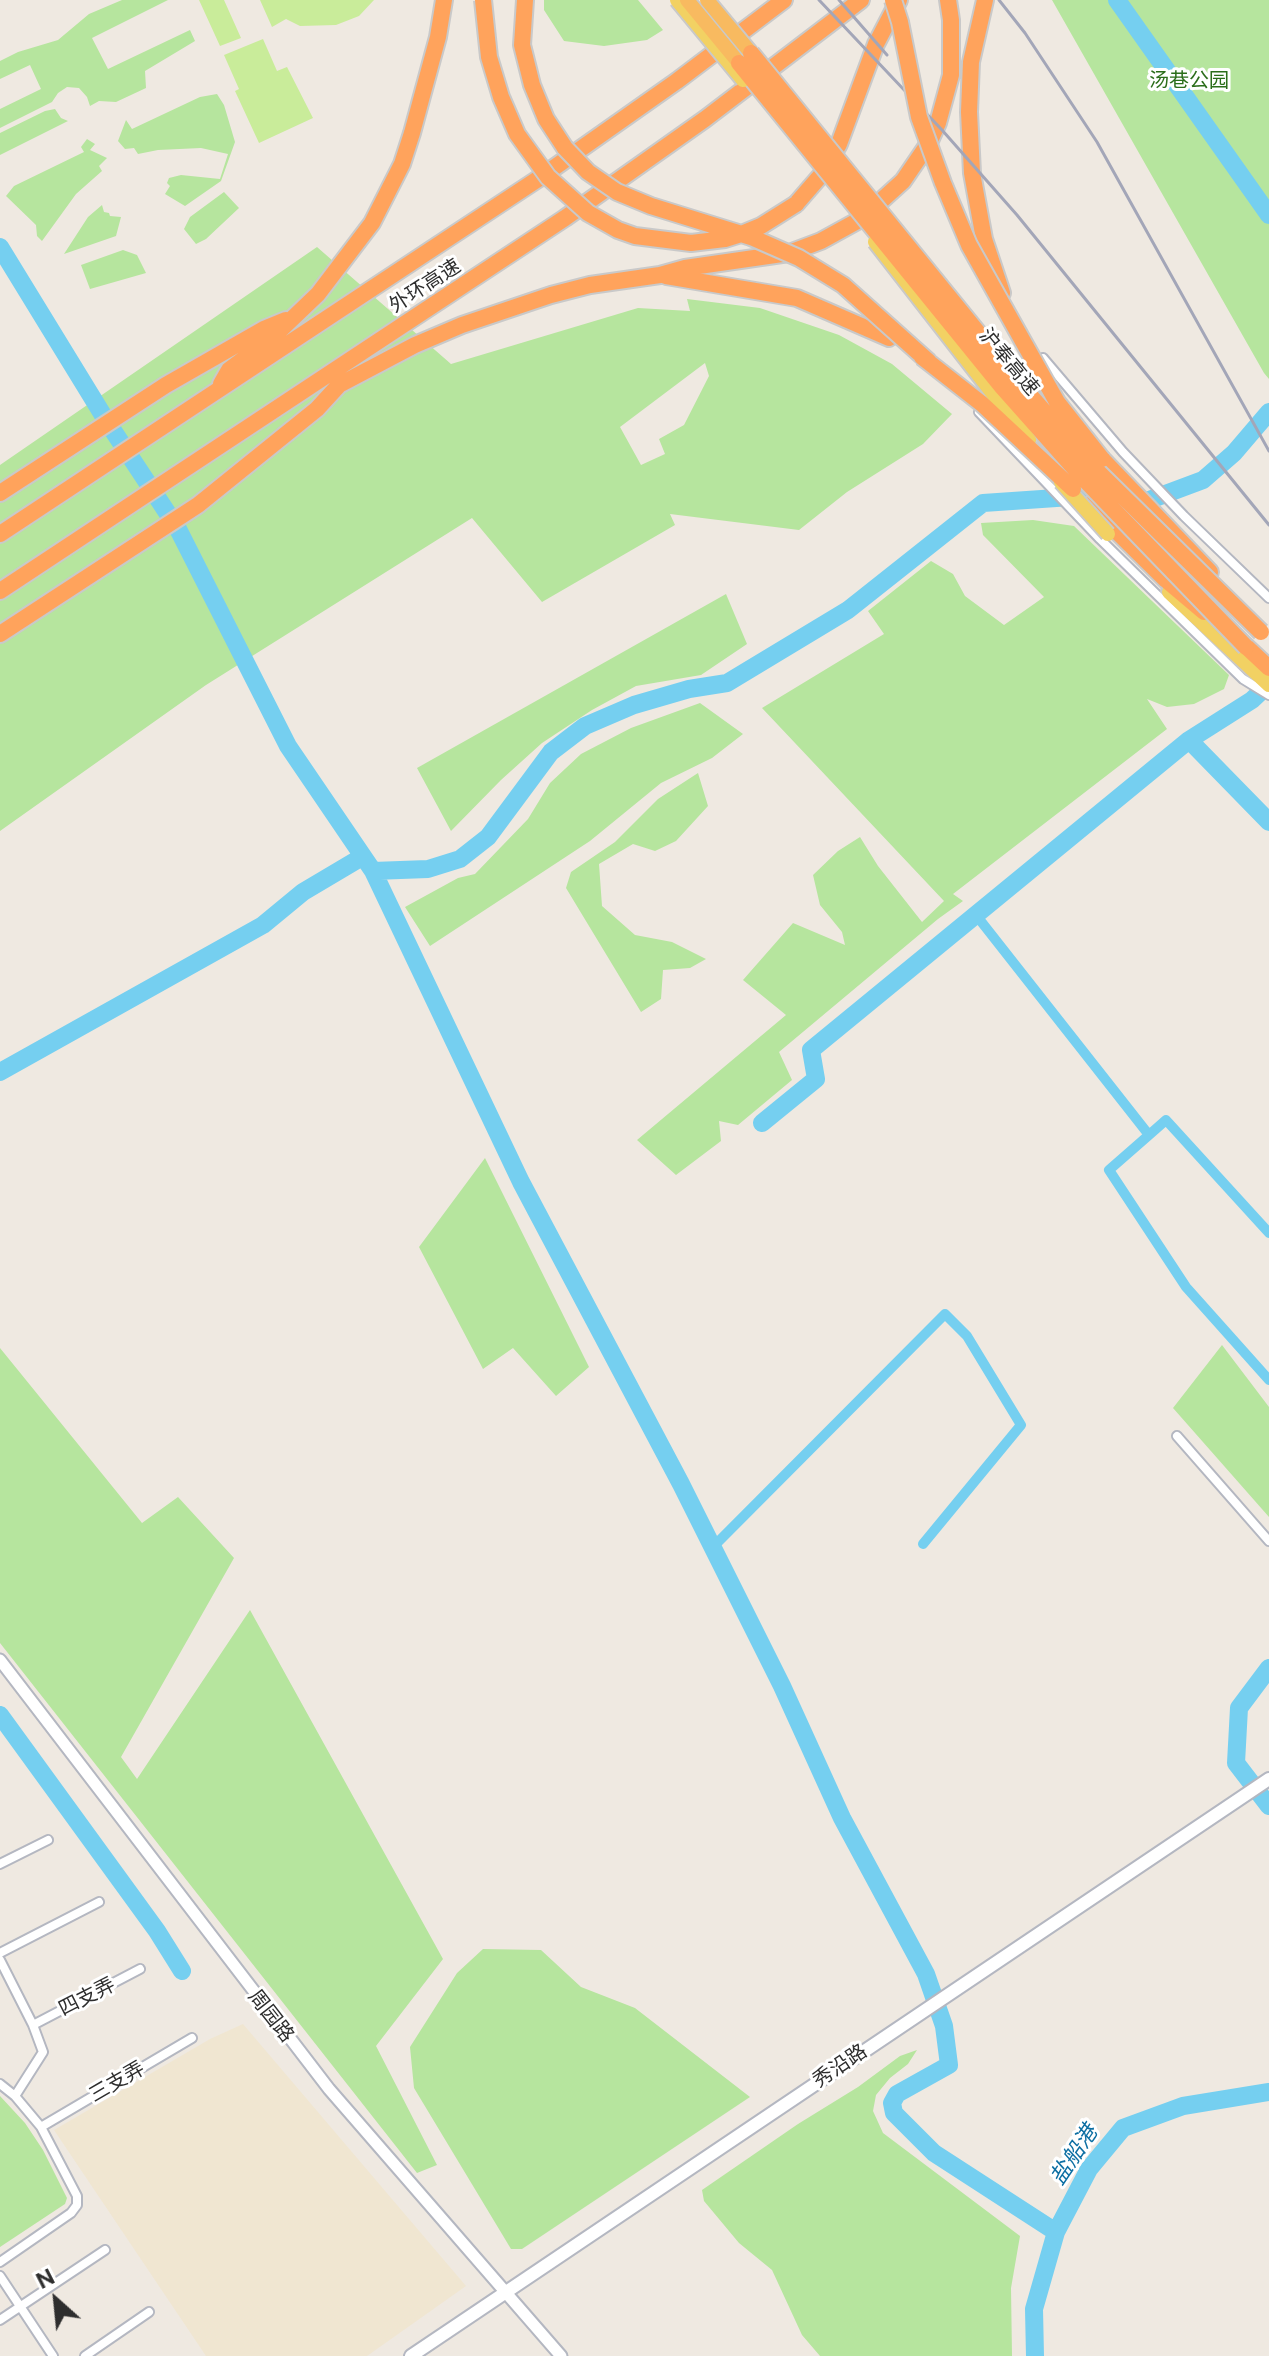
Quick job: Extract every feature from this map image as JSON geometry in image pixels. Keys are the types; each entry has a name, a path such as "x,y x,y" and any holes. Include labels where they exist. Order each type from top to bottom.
{"highway":[{"path":"217,391 229,370 297,316 318,294 354,250 388,193 412,133 438,37 444,0"},
{"path":"438,37 453,0"},
{"path":"483,0 489,57 508,116 526,149 548,177 588,213 610,226 635,236 691,243 725,239 761,226 796,204 811,189 832,158 876,44 900,0"},
{"path":"525,0 522,45 532,85 546,119 565,148 588,172 617,192 651,206 751,237 799,258 843,285 929,362 982,404 1166,580 1246,647"},
{"path":"687,0 745,58"},
{"path":"707,0 745,58"},
{"name":"外环高速","path":"0,534 608,131 784,0"},
{"name":"外环高速","path":"0,591 635,169 861,0"},
{"path":"893,0 919,117 943,183 975,257 1057,402 1102,459 1186,545 1266,638"},
{"path":"0,634 198,505 317,409 339,385 415,345 509,307 590,285 806,248 861,219 890,194 914,165 938,123 948,88 952,51 948,0"},
{"path":"985,0 971,62 969,112 972,173 984,239 995,278 1022,341"},
{"name":"沪奉高速","path":"745,58 1092,466 1266,638"},
{"name":"沪奉高速","path":"745,58 1002,387 1082,477 1269,668"},
{"path":"660,275 797,298 868,327 929,362"},
{"path":"0,493 137,403 264,329 297,316"},
{"path":"307,388 339,385"}],"main road":[{"path":"677,0 845,205 1104,536 1269,685"},
{"path":"714,0 949,289 1156,535 1266,638"},
{"name":"秀沿路","path":"411,2356 1269,1779"}],"street":[{"path":"1269,598 1123,452 1043,358 1002,372 972,404 1243,679 1269,695"},
{"path":"1177,1436 1269,1541"},
{"name":"周园路","path":"0,1660 329,2089 561,2356"},
{"path":"0,1864 48,1840"},
{"path":"0,1953 99,1902"},
{"path":"0,1960 43,2052 15,2096"},
{"name":"四支弄","path":"33,2025 140,1969"},
{"name":"三支弄","path":"41,2127 192,2038"},
{"path":"0,2084 15,2096 41,2127 77,2196 77,2205 71,2213 0,2262"},
{"path":"0,2320 105,2250"},
{"path":"0,2276 53,2356"},
{"path":"85,2356 149,2312"}],"shaded area":[{"path":"243,2024 466,2286 367,2356 206,2356 54,2130 210,2039"}],"green space":[{"path":"122,0 168,0 92,38 108,69 190,30 195,41 145,71 146,88 116,102 99,101 90,106 79,88 67,87 52,102 0,128 0,109 41,89 30,65 0,79 0,61 58,40 89,14"},
{"path":"199,0 224,0 241,38 220,46"},
{"path":"260,0 374,0 359,16 336,25 300,26 286,19 272,27"},
{"path":"544,0 638,0 663,30 647,40 604,46 564,41 544,10"},
{"name":"汤巷公园","path":"1052,0 1269,0 1269,379 1264,373"},
{"path":"263,39 277,71 287,67 313,118 259,143 235,91 239,89 224,55"},
{"path":"217,94 224,105 235,142 221,181 185,206 165,194 170,186 167,183 169,178 181,175 220,179 228,154 201,148 138,154 134,148 125,149 118,141 126,120 132,129 200,97"},
{"path":"55,109 61,118 68,121 0,155 0,133"},
{"path":"87,139 95,144 90,150 107,158 99,166 102,171 76,194 42,241 37,236 36,225 6,196 14,186 84,152 81,147"},
{"path":"224,192 239,208 206,239 196,244 184,229 190,217"},
{"path":"102,205 104,212 110,216 121,217 116,236 64,254 88,217"},
{"path":"317,247 451,364 638,308 690,311 687,299 760,308 839,335 892,364 952,414 923,444 847,492 799,530 670,514 675,525 542,602 472,518 206,685 0,831 0,465","holes":["705,363 709,376 684,425 659,439 665,454 641,465 620,427"]},
{"path":"123,250 137,255 146,273 90,289 81,265"},
{"path":"1033,520 1074,526 1229,675 1224,689 1194,704 1167,707 1147,699 1167,729 953,894 963,901 779,1052 792,1080 738,1125 719,1121 721,1141 676,1175 637,1140 786,1015 743,980 793,923 845,945 842,932 820,905 813,875 838,851 860,837 878,866 922,922 944,901 762,708 884,634 868,611 931,561 953,574 965,596 1004,625 1044,597 983,535 981,523"},
{"path":"726,594 747,644 701,675 636,686 592,710 542,743 451,831 417,768"},
{"path":"700,703 743,734 712,758 661,783 590,841 430,946 405,907 458,878 475,874 528,819 550,783 581,754 631,728"},
{"path":"698,773 708,806 676,841 655,851 633,844 599,864 602,906 635,935 672,942 706,959 690,968 663,970 661,999 641,1012 566,888 571,872 615,842 658,799"},
{"path":"485,1158 589,1367 556,1396 513,1348 483,1369 419,1247"},
{"path":"1222,1345 1269,1407 1269,1517 1173,1408"},
{"path":"0,1348 142,1523 178,1497 234,1558 121,1757 137,1779 250,1610 443,1959 376,2046 437,2165 417,2173 0,1643"},
{"path":"483,1949 541,1950 581,1987 635,2008 750,2097 522,2249 511,2249 414,2088 410,2047 457,1973"},
{"path":"917,2050 908,2064 890,2078 876,2095 873,2111 883,2133 1020,2236 1011,2288 1012,2356 820,2356 802,2335 772,2270 739,2243 704,2201 702,2190 900,2056"},
{"path":"0,2096 25,2123 43,2150 67,2198 65,2204 0,2247"}],"waterway":[{"path":"1117,0 1269,215"},
{"path":"0,247 106,420 178,529 288,746 373,871 521,1182 681,1484 782,1686 842,1818 926,1974 944,2026 949,2065 897,2094 892,2103 894,2113 934,2153 1056,2232"},
{"path":"1130,505 1203,480 1234,453 1269,412"},
{"path":"373,871 428,869 460,859 488,837 551,752 585,726 634,705 689,689 727,683 848,610 983,503 1071,497 1081,499"},
{"path":"762,1123 816,1079 811,1050 1189,740 1252,700 1269,684"},
{"path":"1189,740 1269,822"},
{"path":"0,1072 263,925 303,892 362,857"},
{"path":"976,915 1149,1135 1109,1170 1186,1287 1269,1380"},
{"path":"1149,1135 1166,1120 1269,1233"},
{"path":"712,1548 945,1314 967,1336 1021,1425 923,1544"},
{"name":"盐船港","path":"1269,1668 1239,1708 1236,1763 1269,1806"},
{"path":"0,1715 157,1931 182,1971"},
{"name":"盐船港","path":"1035,2356 1034,2309 1056,2232 1089,2169 1123,2128 1183,2106 1269,2092"}],"railway":[{"path":"819,0 942,130 1017,215 1269,525"},
{"path":"839,0 887,55"},
{"path":"999,0 1025,33 1097,142 1269,451"}]}
